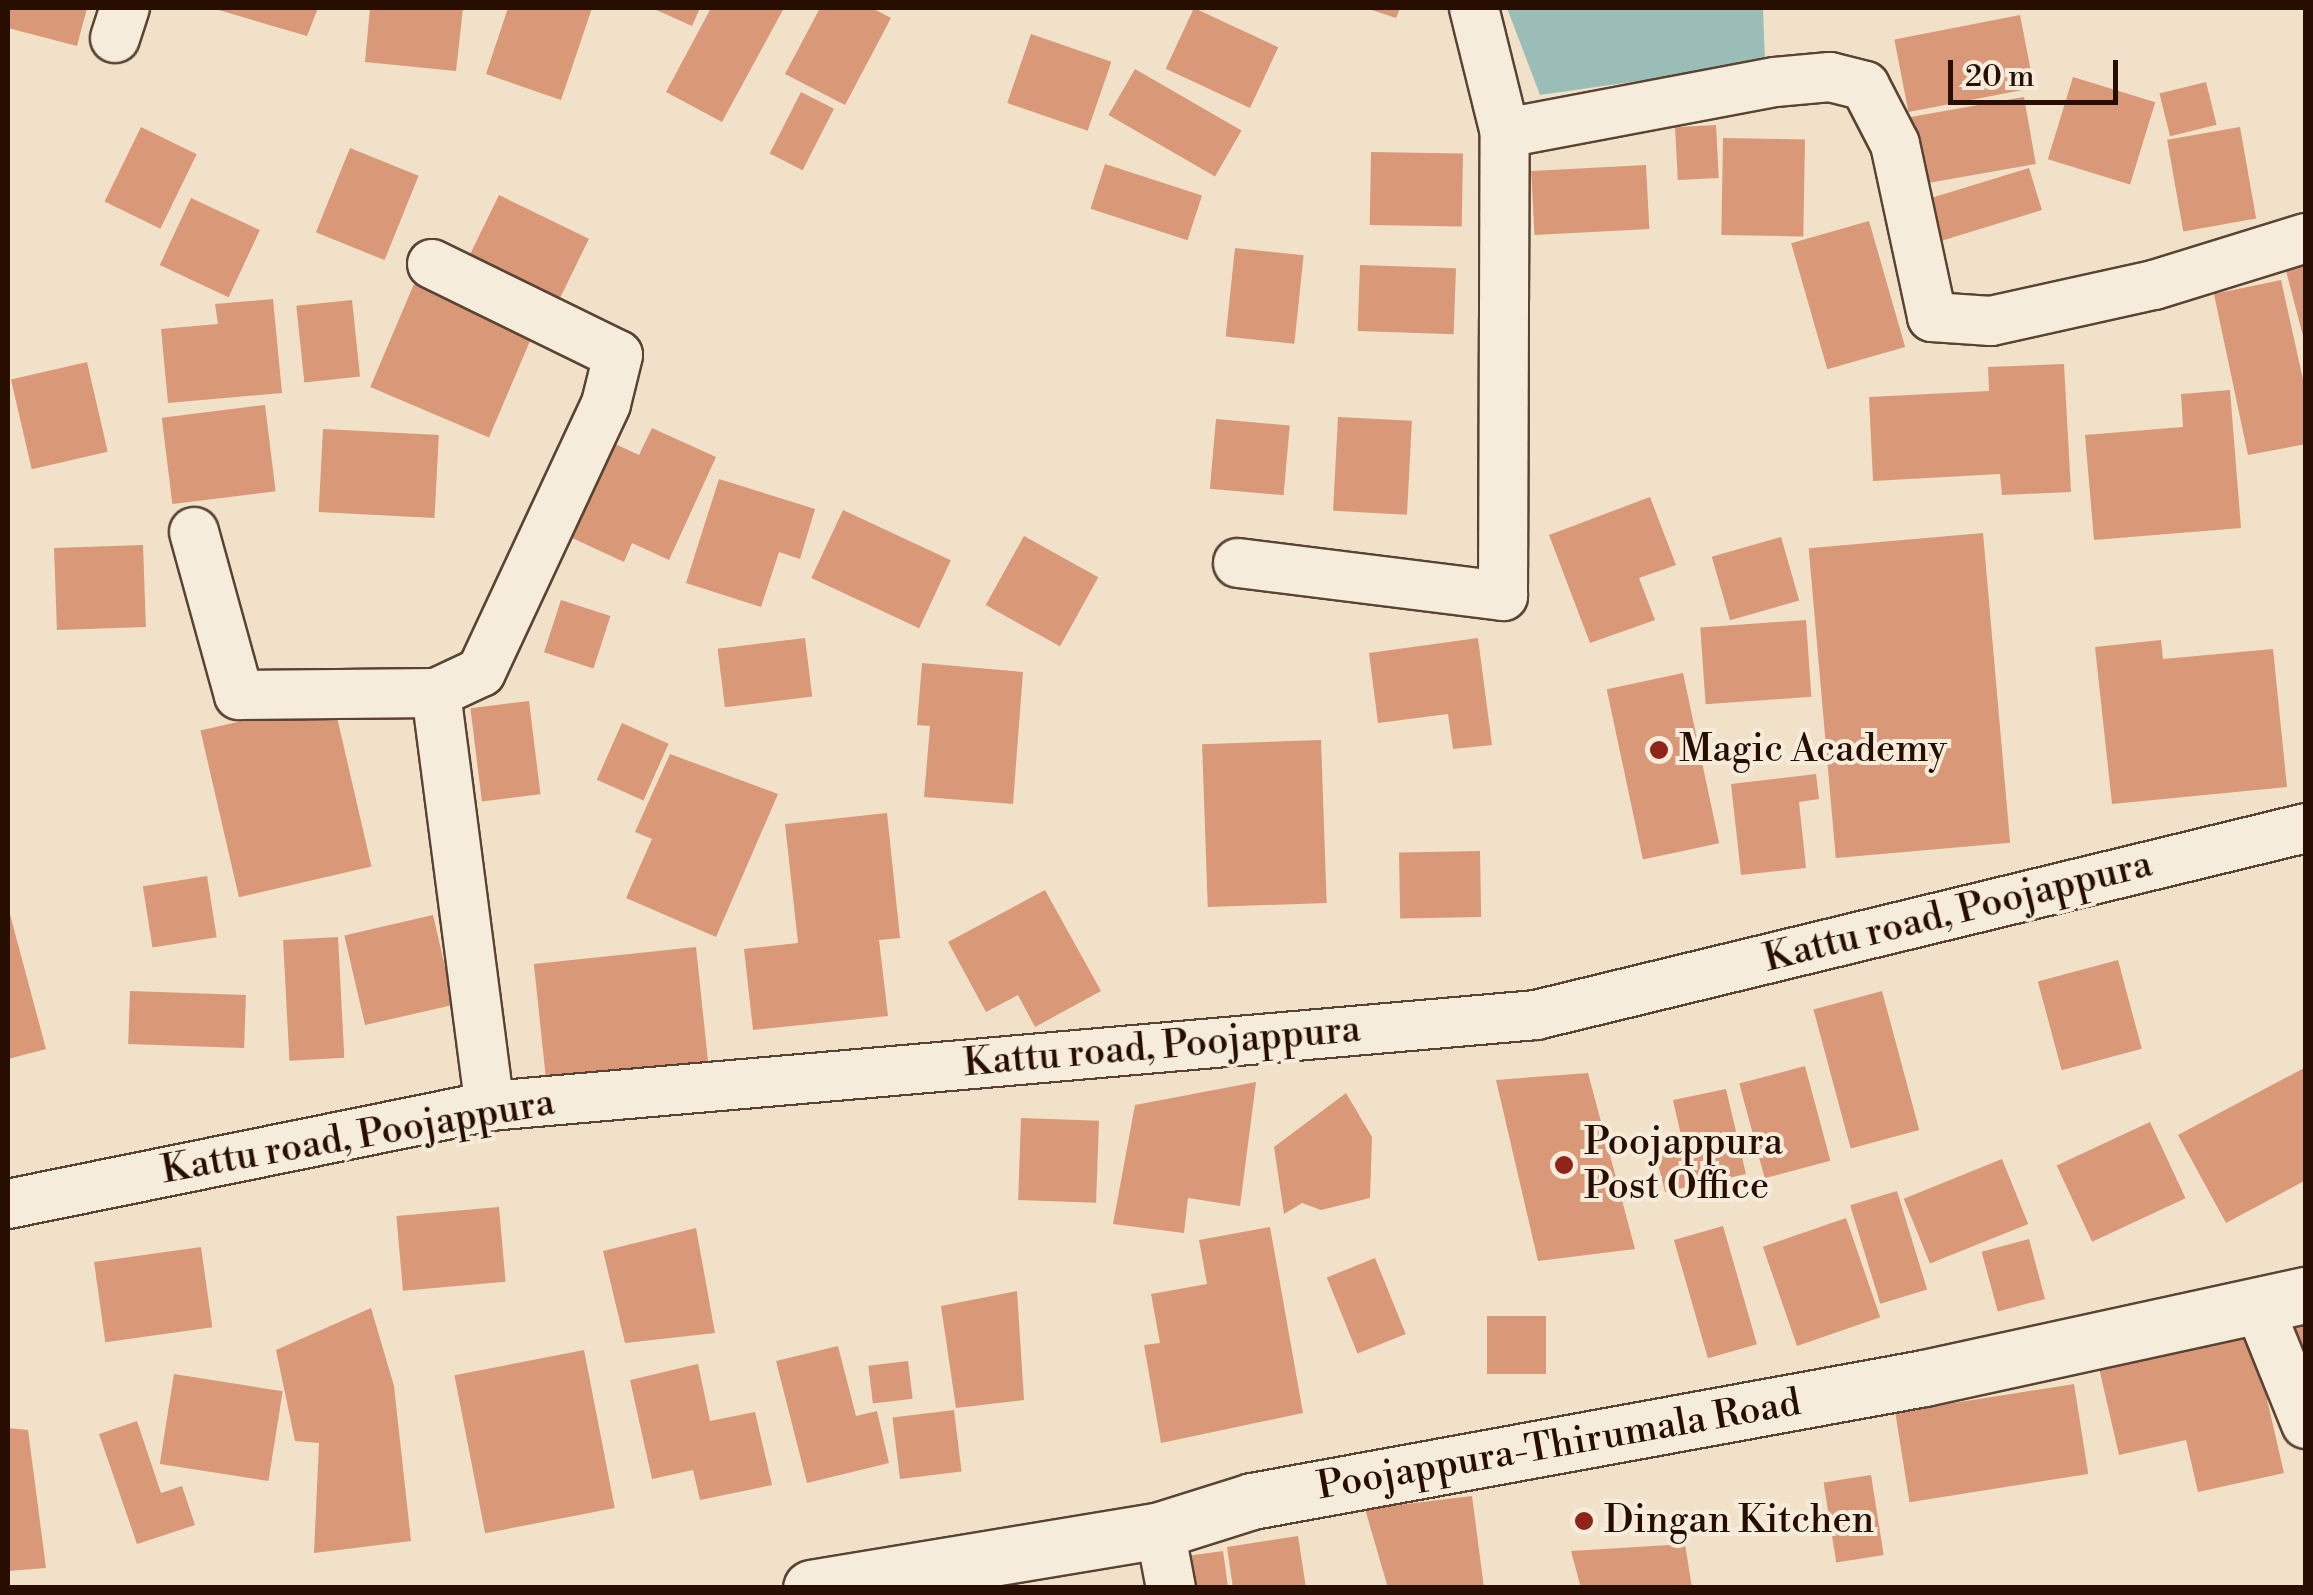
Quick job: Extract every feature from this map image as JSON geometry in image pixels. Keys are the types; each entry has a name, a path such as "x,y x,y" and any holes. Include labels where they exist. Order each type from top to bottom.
{"main road":[{"name":"Poojappura-Thirumala Road","path":"810,1588 1160,1530 1252,1502 2283,1303"}],"street":[{"path":"1238,564 1503,596 1505,133 1474,8"},
{"path":"1505,133 1775,82 1830,77 1864,86 1895,144 1932,316 1991,321 2154,285 2306,238"},
{"path":"194,532 239,694 436,693 481,672 606,404 618,355 432,264"},
{"path":"436,693 490,1106"},
{"name":"Kattu road, Poojappura","path":"8,1204 490,1106 1536,1015 2306,828"},
{"path":"2283,1303 2306,1424"},
{"path":"1160,1530 1171,1588"}],"water":[{"path":"1507,8 1763,8 1765,63 1540,95"}],"building":[{"path":"8,8 87,8 77,46 8,28"},
{"path":"212,8 318,8 307,36"},
{"path":"370,8 463,8 456,71 365,62"},
{"path":"508,8 592,8 561,100 486,74"},
{"path":"652,8 700,8 692,26"},
{"path":"711,8 784,8 722,122 666,92"},
{"path":"820,8 872,8 891,18 845,105 785,74"},
{"path":"1194,8 1278,47 1250,108 1166,69"},
{"path":"1366,8 1400,8 1396,18"},
{"path":"2020,15 2034,88 1908,112 1894,39"},
{"path":"1031,34 1111,62 1088,131 1007,103"},
{"path":"1135,69 1242,130 1215,176 1108,115"},
{"path":"2073,77 2155,102 2130,184 2048,159"},
{"path":"2206,82 2217,125 2170,136 2159,94"},
{"path":"801,92 834,109 803,170 770,153"},
{"path":"2024,97 2036,164 1917,185 1905,118"},
{"path":"1716,125 1719,178 1678,180 1675,127"},
{"path":"141,127 197,154 160,229 105,202"},
{"path":"2240,127 2256,219 2183,231 2167,140"},
{"path":"1723,138 1805,139 1803,236 1721,235"},
{"path":"350,148 419,176 385,260 316,232"},
{"path":"1371,152 1463,154 1462,227 1370,225"},
{"path":"1105,164 1202,196 1187,240 1090,209"},
{"path":"1646,165 1649,229 1535,235 1531,171"},
{"path":"2029,168 2042,210 1931,244 1918,202"},
{"path":"499,195 589,239 551,317 461,273"},
{"path":"191,198 260,230 229,297 160,265"},
{"path":"1869,221 1905,347 1827,369 1791,243"},
{"path":"1235,248 1304,255 1294,344 1226,337"},
{"path":"2306,261 2306,340 2304,340 2285,267"},
{"path":"1360,265 1456,268 1454,334 1358,331"},
{"path":"2281,280 2306,393 2306,444 2248,455 2214,294"},
{"path":"414,284 533,334 489,438 370,387"},
{"path":"273,299 282,393 168,403 161,329 218,324 215,304"},
{"path":"352,300 360,377 304,382 296,306"},
{"path":"87,362 108,452 32,469 11,380"},
{"path":"2064,364 2071,492 2002,495 2000,474 1873,481 1869,397 1989,391 1988,367"},
{"path":"2230,390 2241,528 2094,540 2085,435 2183,427 2181,394"},
{"path":"265,405 276,491 172,504 162,418"},
{"path":"1338,417 1412,421 1407,515 1333,511"},
{"path":"1216,419 1290,425 1284,495 1210,489"},
{"path":"652,428 716,457 669,560 632,543 624,562 555,530 598,436 639,455"},
{"path":"323,429 439,435 434,518 319,512"},
{"path":"719,479 815,509 800,559 779,552 761,607 686,583"},
{"path":"1650,497 1676,565 1639,578 1655,620 1590,643 1549,535"},
{"path":"843,510 951,560 919,628 811,578"},
{"path":"1983,533 2010,843 1836,858 1809,548"},
{"path":"1024,536 1098,577 1060,646 986,605"},
{"path":"1781,537 1799,600 1730,620 1712,557"},
{"path":"143,545 146,627 57,630 54,548"},
{"path":"561,600 610,616 593,668 544,652"},
{"path":"1806,620 1811,697 1706,704 1700,627"},
{"path":"805,638 812,697 725,707 718,649"},
{"path":"1478,638 1492,745 1453,749 1448,714 1378,723 1369,653"},
{"path":"2161,640 2163,659 2273,649 2287,787 2112,804 2095,647"},
{"path":"922,663 1023,672 1013,804 924,797 930,726 917,725"},
{"name":"Magic Academy","path":"1683,673 1719,843 1643,859 1607,689"},
{"path":"333,700 371,867 239,897 200,731"},
{"path":"529,701 540,794 482,801 470,708"},
{"path":"622,723 669,744 643,800 597,780"},
{"path":"1321,740 1327,903 1208,907 1202,744"},
{"path":"670,754 778,794 716,937 626,898 652,839 635,832"},
{"path":"1816,774 1819,799 1799,802 1806,868 1741,875 1731,784"},
{"path":"887,813 900,938 879,940 888,1016 753,1030 744,949 798,943 785,824"},
{"path":"1480,851 1481,917 1400,918 1399,852"},
{"path":"207,876 217,937 152,947 143,886"},
{"path":"1045,890 1101,991 1035,1027 1018,995 986,1012 948,942"},
{"path":"8,907 46,1049 8,1059"},
{"path":"433,915 454,1005 365,1025 344,935"},
{"path":"338,937 344,1058 289,1061 283,940"},
{"path":"696,947 708,1063 546,1080 534,964"},
{"path":"2118,960 2142,1049 2062,1070 2038,981"},
{"path":"130,991 246,995 244,1048 128,1044"},
{"path":"1882,991 1919,1130 1851,1148 1813,1009"},
{"path":"1805,1066 1830,1161 1765,1178 1739,1084"},
{"path":"2306,1067 2306,1180 2226,1223 2178,1135"},
{"name":"Poojappura Post Office","path":"1588,1073 1635,1249 1538,1261 1496,1080"},
{"path":"1256,1082 1240,1206 1188,1198 1184,1233 1113,1224 1135,1105"},
{"path":"1726,1089 1746,1174 1665,1192 1654,1147 1682,1140 1673,1100"},
{"path":"1346,1093 1372,1137 1370,1198 1321,1210 1302,1203 1284,1214 1274,1147"},
{"path":"1021,1118 1099,1121 1096,1203 1018,1200"},
{"path":"2150,1122 2185,1198 2092,1242 2057,1166"},
{"path":"2002,1159 2028,1224 1930,1264 1904,1199"},
{"path":"1897,1191 1927,1289 1880,1304 1850,1205"},
{"path":"499,1207 506,1282 403,1291 396,1216"},
{"path":"1846,1218 1880,1317 1797,1346 1763,1247"},
{"path":"1723,1226 1757,1344 1708,1358 1674,1240"},
{"path":"1270,1227 1303,1413 1161,1443 1144,1345 1160,1343 1151,1294 1207,1284 1199,1240"},
{"path":"696,1228 715,1333 625,1343 603,1251"},
{"path":"2029,1239 2045,1299 1998,1312 1982,1252"},
{"path":"201,1247 212,1327 105,1342 94,1262"},
{"path":"1375,1258 1406,1334 1358,1354 1327,1277"},
{"path":"1017,1291 1024,1400 956,1408 941,1306"},
{"path":"371,1308 394,1386 411,1541 314,1553 319,1443 295,1441 276,1350"},
{"path":"1487,1316 1546,1316 1546,1374 1487,1374"},
{"path":"2306,1321 2306,1387 2283,1330"},
{"path":"2252,1334 2284,1473 2198,1492 2186,1440 2119,1455 2099,1368"},
{"path":"838,1346 856,1416 877,1411 889,1463 807,1483 776,1361"},
{"path":"584,1350 615,1508 485,1533 454,1375"},
{"path":"908,1361 913,1399 873,1404 868,1366"},
{"path":"698,1364 710,1421 755,1412 772,1485 700,1500 693,1470 652,1479 630,1380"},
{"path":"174,1374 283,1391 268,1481 160,1464"},
{"path":"2074,1384 2088,1474 1909,1502 1895,1412"},
{"path":"954,1410 962,1472 900,1479 892,1418"},
{"path":"137,1421 161,1493 182,1486 195,1525 137,1544 99,1434"},
{"path":"8,1428 28,1430 46,1568 8,1571"},
{"path":"1871,1475 1884,1555 1836,1563 1824,1483"},
{"path":"1472,1496 1484,1588 1388,1588 1365,1509"},
{"path":"1298,1536 1306,1588 1233,1588 1227,1547"},
{"path":"1685,1544 1692,1588 1581,1588 1571,1551"},
{"path":"1223,1551 1228,1585 1184,1588 1179,1557"}],"place":[{"name":"Magic Academy","path":"1659,750"},
{"name":"Poojappura Post Office","path":"1564,1165"},
{"name":"Dingan Kitchen","path":"1584,1521"}]}
